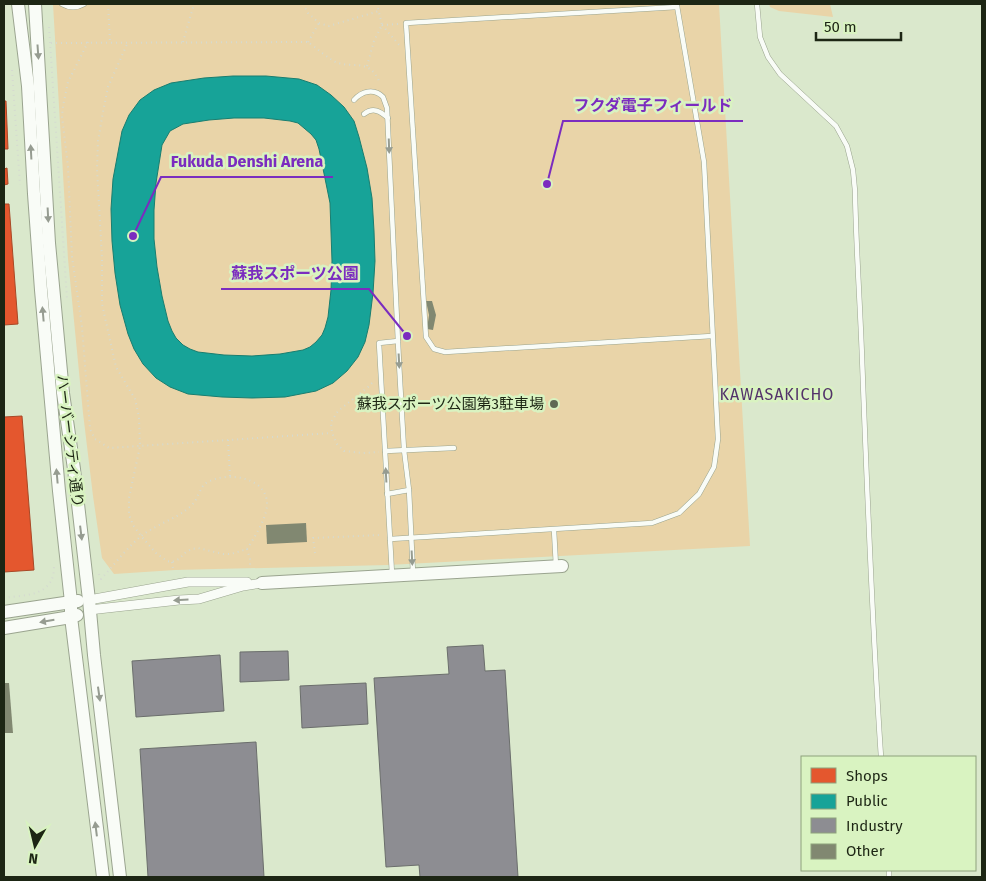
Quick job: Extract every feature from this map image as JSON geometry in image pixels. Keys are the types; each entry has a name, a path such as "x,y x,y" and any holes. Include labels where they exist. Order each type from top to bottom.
{"street":[{"name":"ハーバーシティ通り","path":"18,4 28,86 41,290 71,617 103,877"},
{"name":"ハーバーシティ通り","path":"35,4 49,243 63,393 74,469 120,877"},
{"path":"4,612 71,602 89,605 198,599 243,586 262,583 559,566"},
{"path":"4,628 71,617 89,605 188,582 262,583"},
{"path":"197,582 204,589 203,595 198,599"}],"lane":[{"path":"62,4 71,7 84,4"},
{"path":"756,4 760,37 768,57 780,74 836,126 847,146 853,170 875,676 881,756"},
{"path":"390,537 554,530 652,523 678,513 699,494 714,467 718,440 704,162 677,5 406,23 426,337 434,349 445,352 712,336"},
{"path":"354,100 365,92 379,93 386,102 388,118 398,342 413,575"},
{"path":"364,114 377,110 388,118"},
{"path":"392,576 379,343 398,342"},
{"path":"385,451 454,448"},
{"path":"387,494 409,490"},
{"path":"554,530 559,566"}],"path":[{"path":"108,4 110,42"},
{"path":"183,42 194,4"},
{"path":"303,4 308,13 318,23 329,26 379,11"},
{"path":"377,4 382,25 408,56"},
{"path":"49,23 68,304"},
{"path":"308,42 318,23"},
{"path":"382,25 406,23"},
{"path":"367,66 374,41 382,25"},
{"path":"88,42 68,82 62,106 62,116 68,167 72,257 82,327 90,429 96,439 109,448 332,434"},
{"path":"98,573 101,579 141,536 186,510 193,504 201,488 217,478 240,477 253,481 262,490 267,501 267,508 258,531 247,549 231,554 223,554 198,548 192,549 172,562 162,557 141,536 129,515 128,498 140,446 139,417 134,399 116,367 102,304 102,258 97,169 98,141 108,87 128,42"},
{"path":"50,43 308,42 336,63 367,66 376,74 379,80"},
{"path":"12,70 20,185"},
{"path":"380,374 368,387 338,411 331,422 332,434 337,444 344,451 363,453 385,451"},
{"path":"228,440 230,477"},
{"path":"314,553 313,538 390,537"},
{"path":"247,549 250,567"},
{"path":"172,562 173,569"},
{"path":"4,598 38,593 47,588 53,576 54,564"}],"shaded area":[{"path":"53,4 719,4 750,546 388,565 175,570 114,574 102,558 83,413 68,259"},
{"path":"769,4 830,4 833,17 779,11 770,7"}],"building: Shops":[{"path":"4,101 6,101 8,149 4,149"},
{"path":"7,168 8,184 4,185 4,169"},
{"path":"4,204 9,204 18,324 4,325"},
{"path":"22,416 34,570 4,572 4,417"}],"building: Public":[{"path":"266,76 299,79 317,85 331,95 344,107 354,121 367,168 372,198 375,261 369,325 365,342 358,357 347,371 333,383 316,391 285,397 252,398 188,394 170,387 156,378 143,364 128,334 120,305 115,273 111,209 113,179 122,131 129,115 140,100 154,90 171,83 204,78","holes":["234,118 264,118 298,123 316,140 319,149 330,203 332,261 331,290 325,328 316,342 303,350 252,356 198,352 183,345 176,338 168,321 162,296 154,239 156,183 162,145 170,131 183,124"]}],"building: Industry":[{"path":"483,645 485,671 505,670 518,877 420,877 419,865 386,867 374,678 449,674 447,647"},
{"path":"288,651 289,680 240,682 240,652"},
{"path":"220,655 224,711 136,717 132,661"},
{"path":"366,683 368,724 302,728 300,686"},
{"path":"256,742 264,877 148,877 140,749"}],"building: Other":[{"path":"426,301 432,301 436,315 433,330 427,329 429,315"},
{"path":"306,523 307,542 267,544 266,525"},
{"path":"4,683 9,683 13,733 4,733"}],"place":[{"name":"フクダ電子フィールド","path":"547,184"},
{"name":"Fukuda Denshi Arena","path":"133,236"},
{"name":"蘇我スポーツ公園","path":"407,336"},
{"name":"蘇我スポーツ公園第3駐車場","path":"554,404"}],"district":[{"name":"KAWASAKICHO","path":"777,394"}]}
